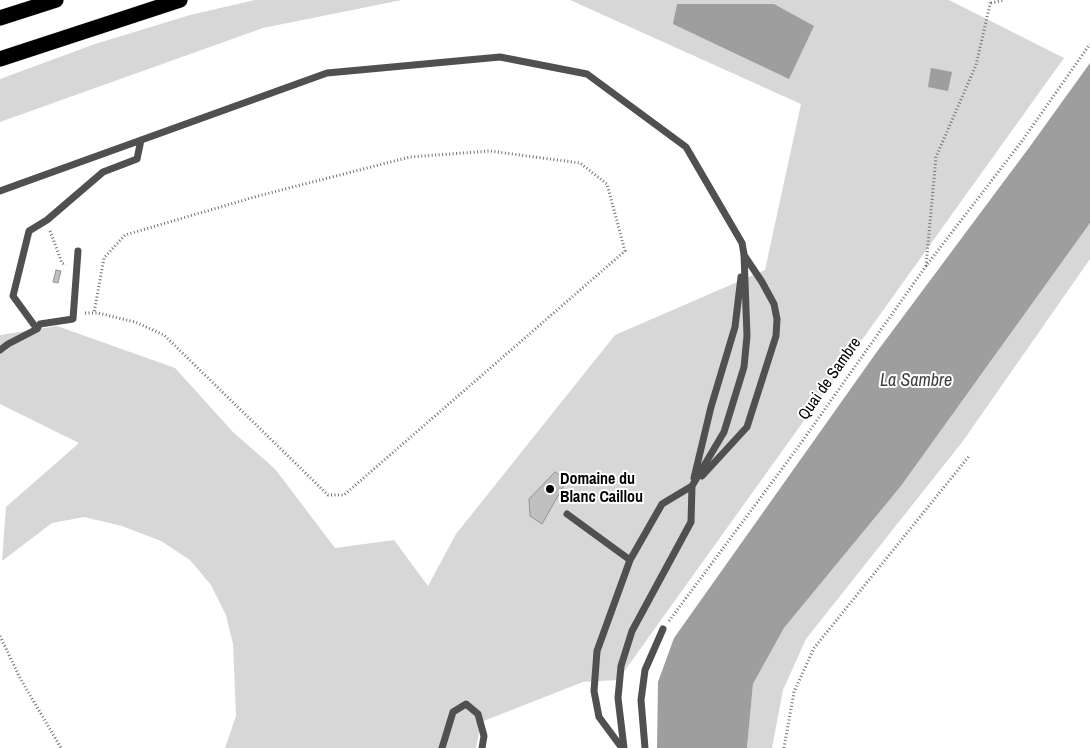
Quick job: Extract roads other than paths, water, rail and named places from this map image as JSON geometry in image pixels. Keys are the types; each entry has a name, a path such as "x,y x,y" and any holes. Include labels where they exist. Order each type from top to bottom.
{"highway":[{"path":"0,18 56,0"},
{"path":"0,59 180,0"}],"lane":[{"path":"0,191 327,73 500,58 587,74 686,147 742,243 747,336 744,366 724,432 692,486"},
{"path":"37,330 13,296 29,231 47,220 103,172 137,159 141,140"},
{"path":"0,350 37,330 40,324 73,319 78,251"},
{"path":"623,748 618,698 620,666 632,631 691,522 692,486 711,407 735,327 744,254"},
{"path":"623,748 599,717 594,691 596,651 630,560 662,504 692,486 747,427 776,336 777,319 774,304 744,254"},
{"path":"567,514 630,560"},
{"path":"646,748 641,700 645,670 663,629"},
{"path":"442,748 453,712 466,704 478,714 484,736 482,748"}],"water":[{"path":"677,4 774,4 814,26 789,79 673,24"},
{"name":"La Sambre","path":"1090,63 1090,223 901,486 784,628 753,684 747,748 657,748 658,682 674,638 876,353"},
{"path":"931,68 952,72 948,91 928,87"}],"place":[{"name":"Domaine du Blanc Caillou","path":"550,489"}]}
